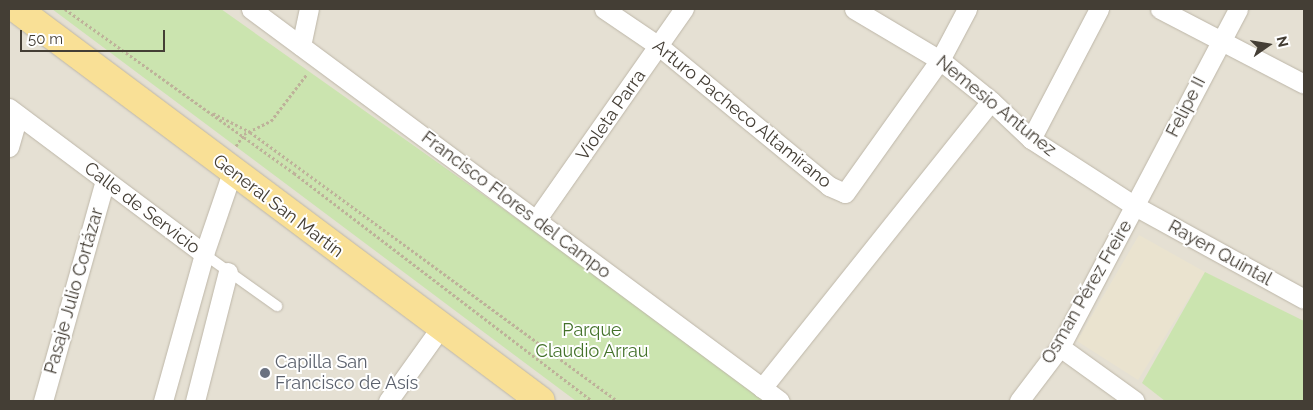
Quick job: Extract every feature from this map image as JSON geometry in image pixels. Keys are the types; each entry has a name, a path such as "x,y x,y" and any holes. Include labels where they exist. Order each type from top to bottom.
{"main road":[{"name":"General San Martín","path":"17,9 227,168 541,401"}],"street":[{"name":"Francisco Flores del Campo","path":"250,9 319,58 780,401"},
{"path":"301,46 309,9"},
{"name":"Arturo Pacheco Altamirano","path":"604,9 660,46 829,186 845,193 940,60"},
{"name":"Violeta Parra","path":"536,220 660,46 684,9"},
{"name":"Nemesio Antunez","path":"854,9 940,60 991,101 1031,139 1135,206"},
{"path":"940,60 967,9"},
{"path":"1031,139 1099,9"},
{"path":"1160,9 1304,84"},
{"name":"Felipe II","path":"1135,206 1238,9"},
{"path":"762,388 991,101"},
{"path":"9,148 13,112"},
{"name":"Calle de Servicio","path":"13,112 204,254"},
{"path":"163,401 227,168"},
{"name":"Pasaje Julio Cortázar","path":"43,401 104,181"},
{"name":"Rayen Quintal","path":"1135,206 1304,299"},
{"name":"Osman Pérez Freire","path":"1019,401 1060,347 1135,206"},
{"path":"195,401 228,272"},
{"path":"394,399 441,327"},
{"path":"1060,347 1135,401"}],"lane":[{"name":"Calle de Servicio","path":"204,254 277,306"}],"path":[{"path":"65,9 243,136 592,401"},
{"path":"227,168 243,136 271,121 319,58"},
{"path":"213,113 250,132 618,401"}],"shaded area":[{"path":"9,9 1304,9 1304,401 9,401"},
{"path":"1139,235 1205,272 1138,380 1077,341"}],"green space":[{"name":"Parque Claudio Arrau","path":"52,9 221,9 774,401 576,401"},
{"path":"1205,272 1304,321 1304,401 1165,401 1142,383"}],"place":[{"name":"Capilla San Francisco de Asís","path":"265,373"}]}
